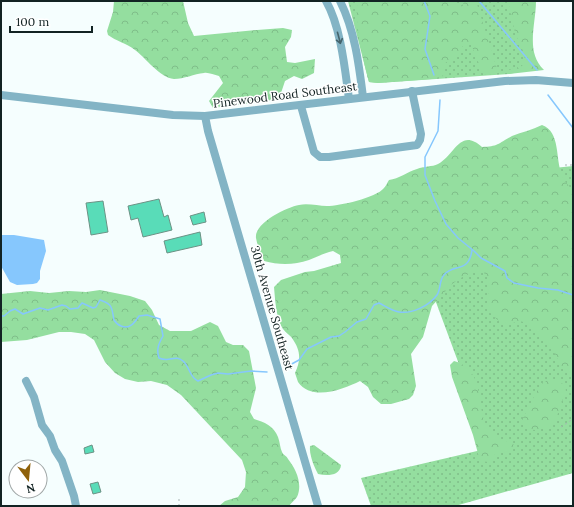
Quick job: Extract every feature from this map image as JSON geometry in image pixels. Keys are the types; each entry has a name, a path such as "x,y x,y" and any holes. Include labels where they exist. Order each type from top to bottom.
{"street":[{"path":"326,1 332,14 344,58 349,99"},
{"path":"332,14 342,5 358,57 363,97"},
{"name":"Pinewood Road Southeast","path":"1,95 173,115 205,116 301,106 412,91 518,81 573,83"},
{"path":"301,106 314,152 320,157 329,157 417,145 421,134 412,91"},
{"name":"30th Avenue Southeast","path":"205,116 208,131 318,506"},
{"path":"26,381 34,397 42,425 50,436 55,450 62,461 76,506"}],"path":[{"path":"565,165 573,165"},
{"path":"561,427 573,419"},
{"path":"179,499 179,506"}],"green space":[{"path":"114,1 183,1 188,23 194,36 283,28 292,30 291,37 285,47 287,62 295,63 315,59 314,73 302,79 294,76 285,81 279,99 213,108 209,101 223,83 219,76 206,73 178,79 169,78 158,71 132,48 108,35 107,31 113,12"},
{"path":"348,1 513,1 531,63 523,71 509,74 378,83 369,82"},
{"path":"358,1 455,1 461,7 465,1 476,1 498,72 490,75 483,74 471,44 464,44 459,53 444,64 443,76 432,79 378,83 369,82 358,29"},
{"path":"508,1 536,1 533,46 538,63 544,70 509,74 507,72 522,66 525,60 523,51 515,33"},
{"path":"542,125 548,129 555,140 562,175 573,191 573,375 562,367 551,347 530,324 520,321 509,324 499,321 491,314 488,306 489,280 484,273 475,272 464,276 452,284 432,306 423,337 411,354 416,386 413,395 409,399 391,404 381,404 373,397 368,387 360,381 337,390 320,393 304,388 298,382 295,373 299,360 297,347 292,338 284,330 279,320 274,287 281,280 341,263 340,255 333,251 303,262 292,264 264,261 256,238 260,227 280,212 294,206 306,204 333,206 366,198 380,192 389,180 413,170 438,164 463,141 468,140 482,147 492,146 512,136"},
{"path":"573,166 573,473 455,506 371,506 361,478 490,448 430,286 554,168"},
{"path":"100,290 130,296 145,301 152,310 159,325 170,331 191,331 210,322 218,326 226,342 233,345 243,345 249,351 256,388 250,412 254,419 265,423 274,430 283,453 291,463 298,477 299,492 297,497 289,506 219,506 225,501 238,497 245,487 246,472 242,460 181,395 167,385 151,381 138,382 125,379 115,373 105,362 94,340 85,334 59,332 27,340 1,342 1,294 30,291 49,293"},
{"path":"454,361 465,366 472,374 477,384 483,416 493,435 513,443 514,447 505,452 494,455 489,462 480,461 473,435 452,377 450,365"},
{"path":"556,379 562,383 566,390 553,425 538,430 531,430 524,427 522,420 540,385 548,380"},
{"path":"314,445 341,465 340,469 336,473 329,475 318,474 310,453 310,446"}],"water":[{"path":"1,235 14,235 44,240 46,251 40,271 40,279 37,283 17,285 10,282 1,266"}],"building":[{"path":"159,199 164,217 168,215 172,230 143,237 138,218 131,220 128,206"},
{"path":"103,201 108,232 91,235 86,203"},
{"path":"204,212 206,222 193,225 190,216"},
{"path":"200,232 202,245 167,253 164,241"},
{"path":"92,445 94,452 85,454 84,448"},
{"path":"98,482 101,492 93,494 90,484"}],"waterway":[{"path":"424,1 430,16 425,49 434,75"},
{"path":"479,1 537,70"},
{"path":"548,95 573,128"},
{"path":"440,100 438,131 425,157 425,175 446,224 458,238 481,258 505,271 507,278 514,283 558,290 573,295"},
{"path":"288,366 299,360 307,349 331,337 339,336 357,322 366,319 374,305 379,303 394,311 409,312 430,303 437,295 441,279 444,275 448,271 460,267 468,262 472,250"},
{"path":"1,316 4,316 15,309 23,314 40,308 48,310 62,305 70,309 78,308 82,303 93,308 96,307 100,300 110,306 114,320 117,324 124,327 130,326 139,316 147,315 160,319 163,336 158,346 159,358 166,360 175,358 180,359 185,363 193,377 198,381 218,373 228,374 251,371 267,372"}]}
